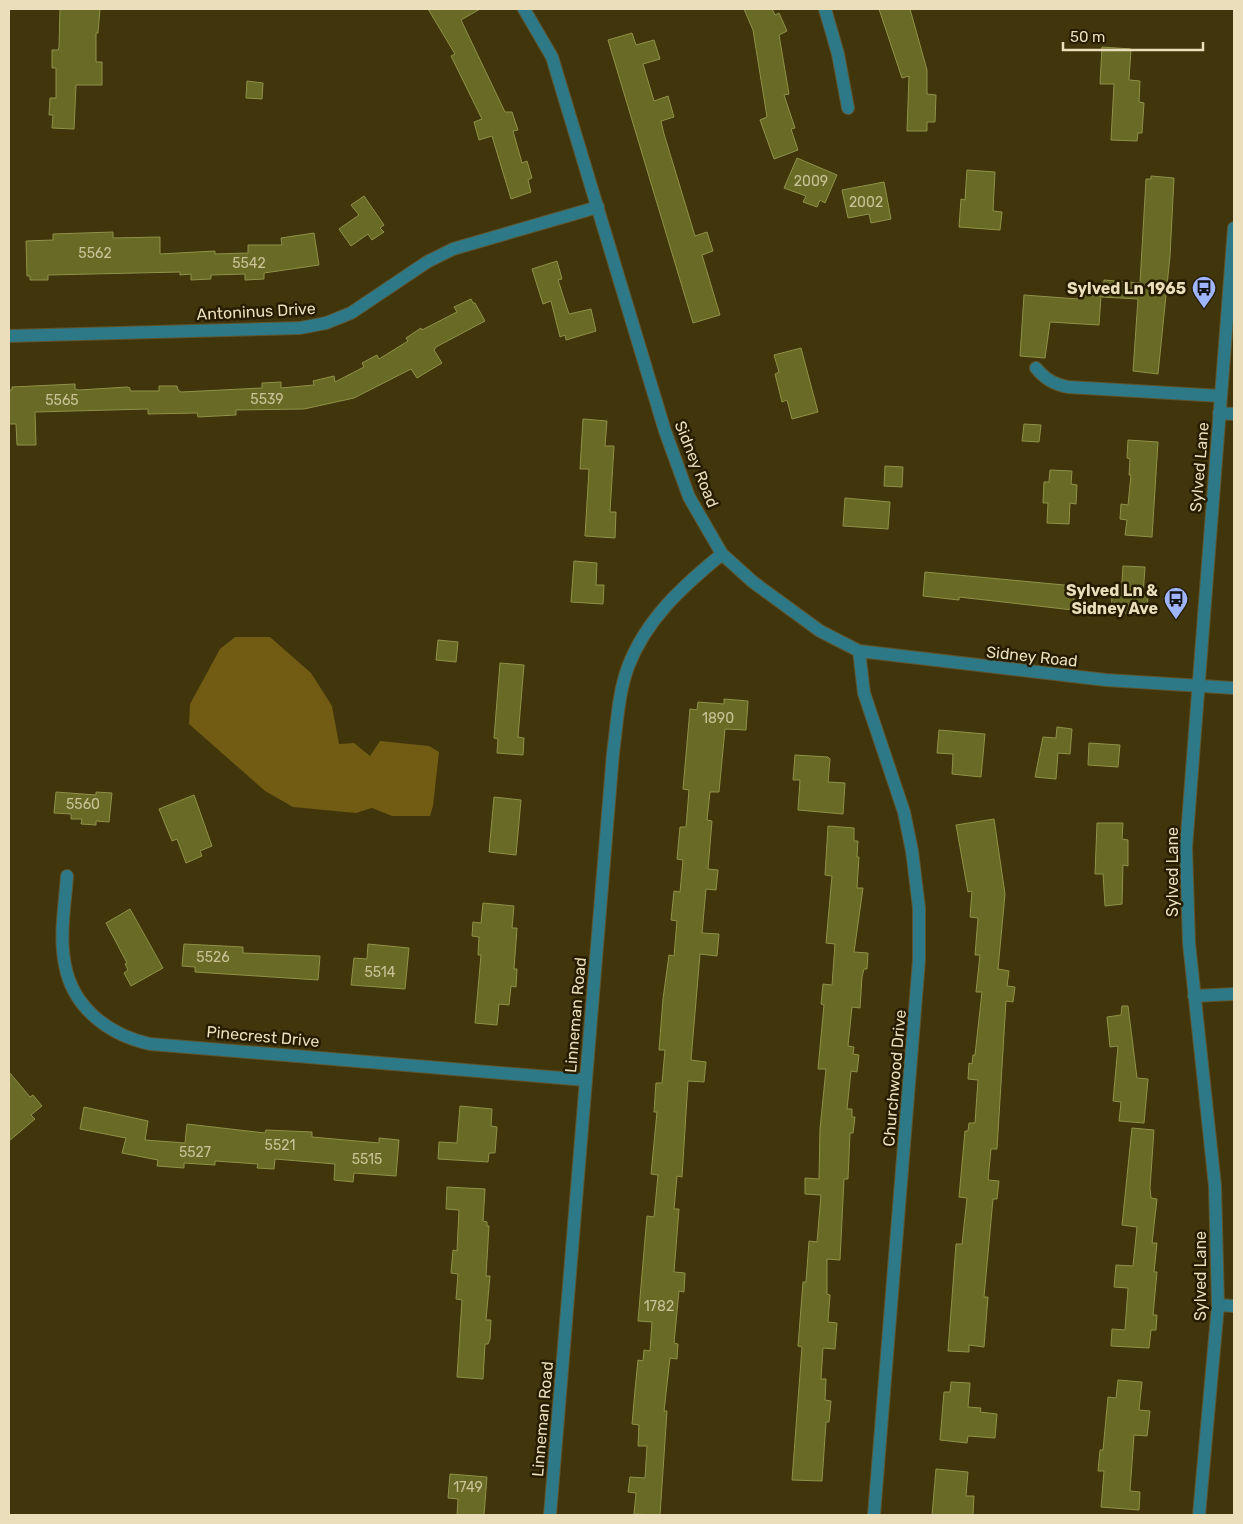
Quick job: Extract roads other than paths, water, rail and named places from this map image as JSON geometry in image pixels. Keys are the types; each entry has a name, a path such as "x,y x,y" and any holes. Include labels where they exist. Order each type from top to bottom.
{"street":[{"name":"Sidney Road","path":"524,9 552,58 665,431 689,497 722,554 753,582 820,631 859,651 1097,680 1234,688"},
{"path":"825,9 838,54 848,108"},
{"name":"Antoninus Drive","path":"9,336 300,328 326,323 351,313 426,262 453,249 598,207"},
{"name":"Sylved Lane","path":"1200,1515 1218,1305 1215,1186 1194,996 1186,898 1186,848 1234,228"},
{"path":"1036,368 1054,384 1068,387 1221,396"},
{"path":"1219,413 1234,414"},
{"name":"Linneman Road","path":"550,1515 613,753 620,695 628,668 640,641 656,616 681,588 722,554"},
{"name":"Churchwood Drive","path":"859,651 864,694 904,812 912,851 918,908 920,960 874,1515"},
{"name":"Pinecrest Drive","path":"68,876 62,943 65,965 72,986 83,1005 98,1021 117,1034 150,1044 586,1080"},
{"path":"1194,996 1234,994"},
{"path":"1218,1305 1234,1306"}],"place":[{"name":"Sylved Ln 1965","path":"1204,309"},
{"name":"Sylved Ln & Sidney Ave","path":"1176,620"}]}
